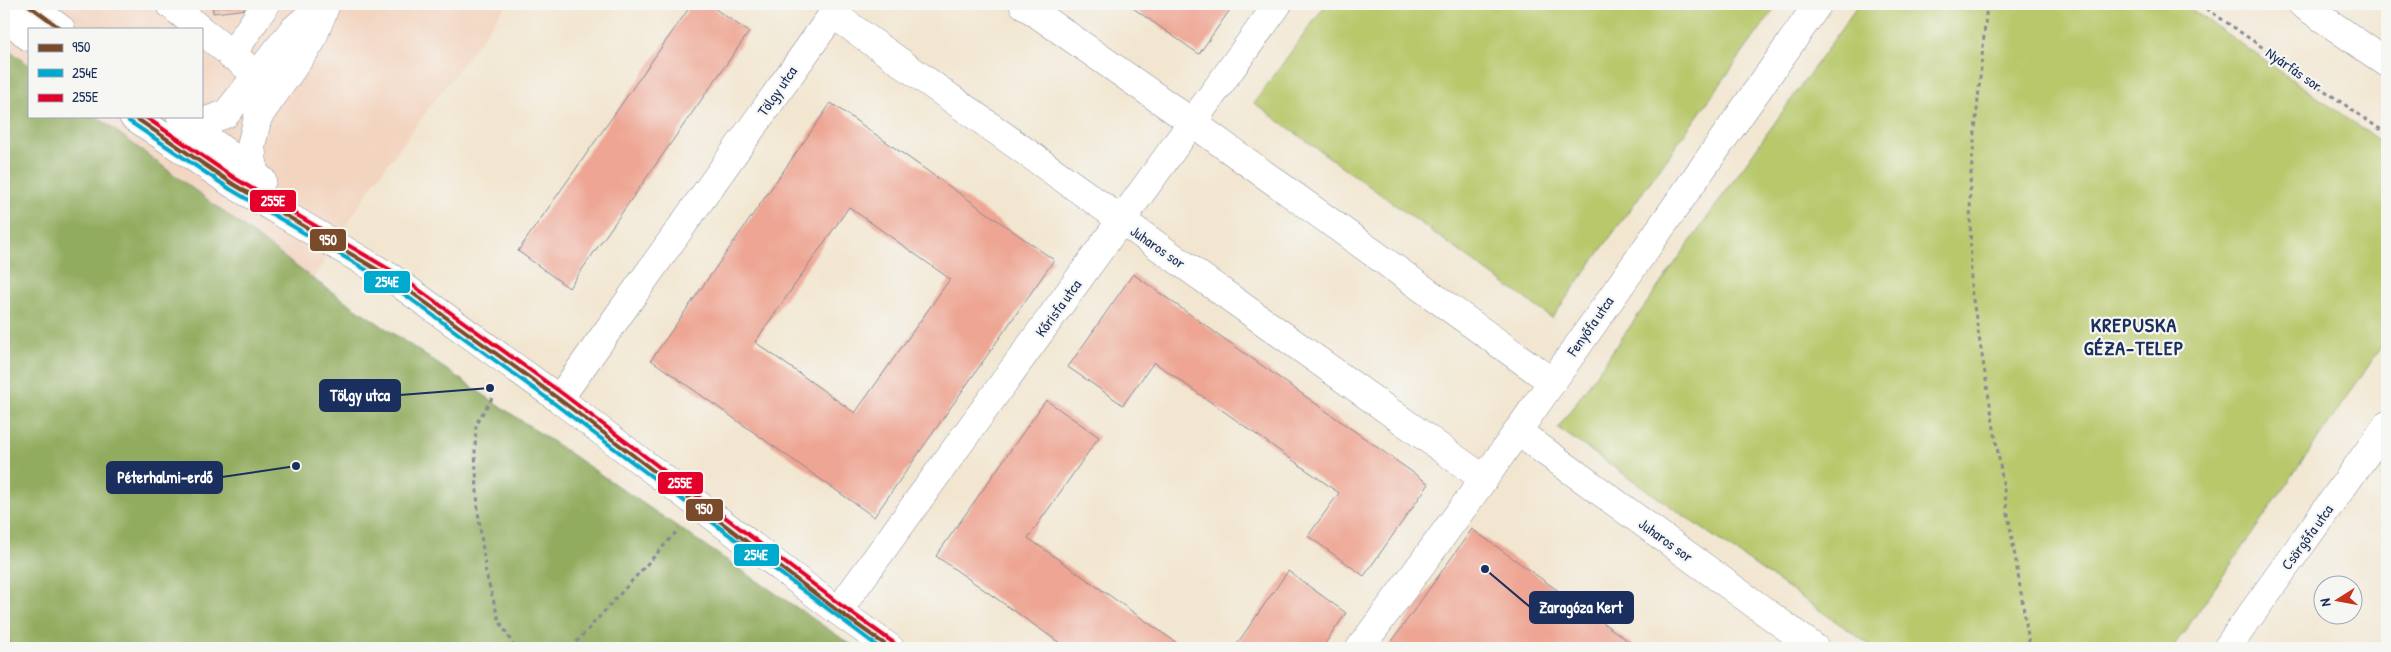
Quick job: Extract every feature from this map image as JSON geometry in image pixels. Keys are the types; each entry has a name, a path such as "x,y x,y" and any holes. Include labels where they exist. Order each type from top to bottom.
{"street":[{"path":"28,4 60,28"},
{"path":"173,4 198,28"},
{"path":"231,56 266,4"},
{"path":"185,121 226,114 293,30 324,4"},
{"path":"254,171 251,146 258,117 311,42 324,4"},
{"path":"1023,4 1193,123 1551,381"},
{"name":"Kőrisfa utca","path":"838,611 1278,4"},
{"name":"Fenyőfa utca","path":"1360,648 1484,478 1818,4"},
{"path":"2302,4 2387,63"},
{"name":"Juharos sor","path":"836,9 1121,221 1484,478"},
{"name":"Tölgy utca","path":"559,399 836,9"},
{"path":"4,14 28,36"},
{"path":"202,32 257,75"},
{"path":"136,118 233,184 394,279 559,399 838,611 890,648"},
{"path":"185,121 254,171 316,234"},
{"name":"Csörgőfa utca","path":"2227,648 2387,425"},
{"name":"Juharos sor","path":"1517,431 1815,648"}],"path":[{"path":"1987,4 1970,184 1971,288 2030,648"},
{"name":"Nyárfás sor","path":"2200,4 2387,134"},
{"path":"492,398 476,424 474,451 478,511 486,574 500,620 515,648"},
{"path":"572,648 700,506"},
{"path":"4,621 13,648"}],"shaded area":[{"path":"4,4 507,4 374,182 313,279 99,118 202,118 202,28 28,28 28,64 4,46"}],"green space":[{"path":"1326,4 1778,4 1552,318 1254,103"},
{"path":"1859,4 2184,4 2387,146 2387,339 2173,648 1874,648 1558,428"},
{"path":"4,46 28,64 28,118 99,118 313,279 856,648 4,648"}],"building":[{"path":"212,4 256,4 257,8 213,13"},
{"path":"692,4 708,4 749,32 569,288 518,251"},
{"path":"1127,4 1234,4 1199,54"},
{"path":"831,103 1054,260 874,517 651,360","holes":["849,207 950,279 855,413 755,342"]},
{"path":"1133,274 1429,484 1364,576 1308,536 1339,493 1154,362 1123,405 1068,367"},
{"path":"1046,400 1099,437 1028,538 1184,648 1067,648 936,556"},
{"path":"2387,460 2387,474 2380,469"},
{"path":"1472,529 1638,648 1387,648"},
{"path":"1288,571 1346,613 1322,648 1234,648"}],"transit line":[{"name":"950","path":"27,4 60,28"},
{"name":"950","path":"136,118 233,184 393,279 559,399 838,611 890,648"},
{"name":"255E","path":"147,118 236,179 397,274 563,394 842,606 894,643"},
{"name":"254E","path":"129,121 230,189 390,284 555,404 880,648"}],"place":[{"name":"Tölgy utca","path":"490,388"},
{"name":"Péterhalmi-erdő","path":"296,466"},
{"name":"Zaragóza Kert","path":"1485,569"}],"district":[{"name":"KREPUSKA GÉZA-TELEP","path":"2134,336"}]}
